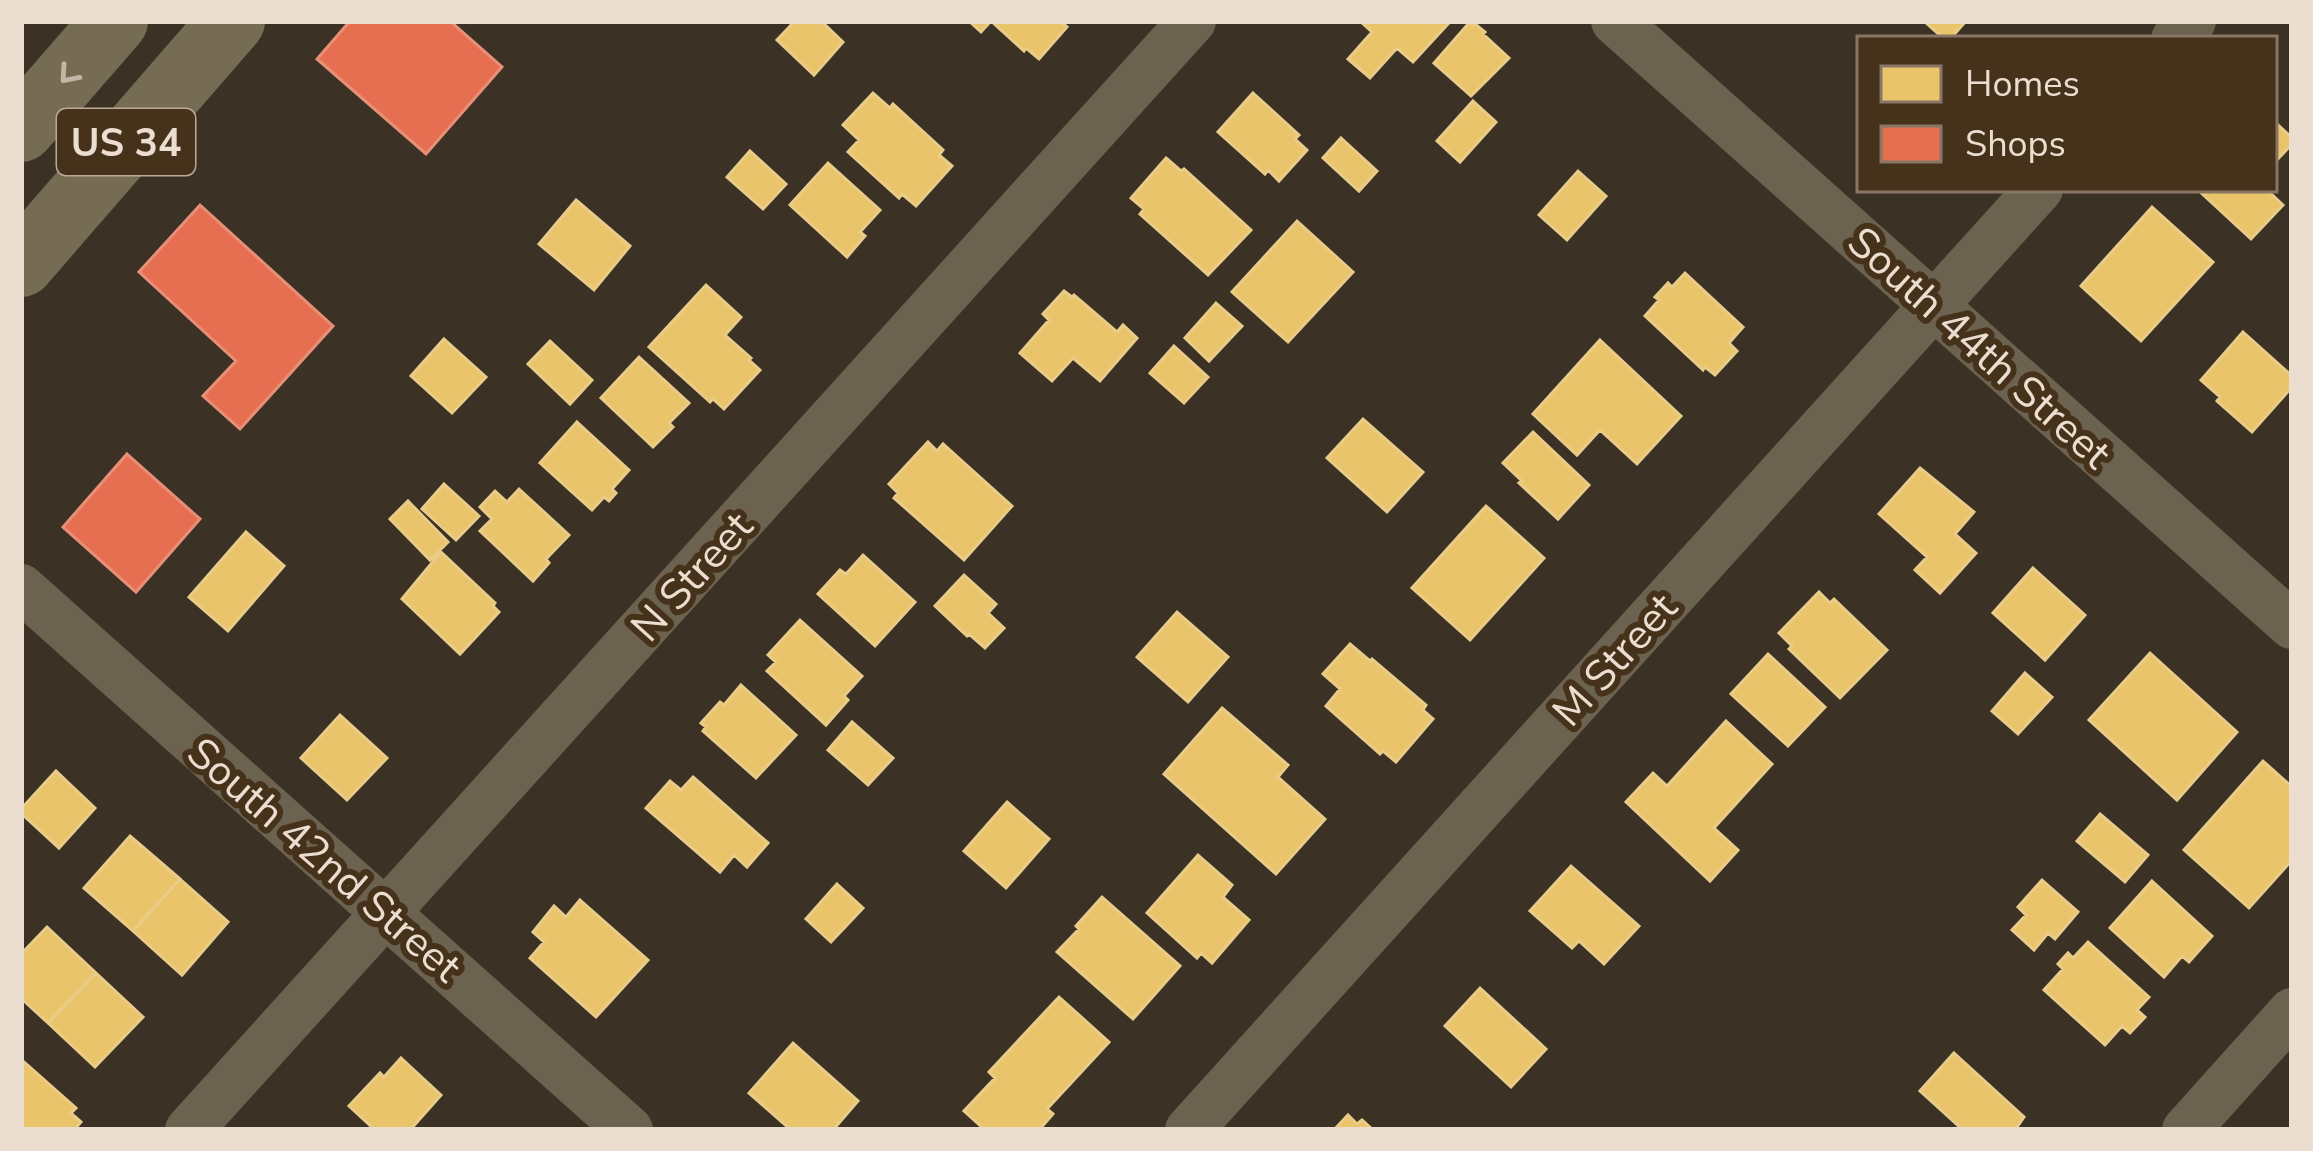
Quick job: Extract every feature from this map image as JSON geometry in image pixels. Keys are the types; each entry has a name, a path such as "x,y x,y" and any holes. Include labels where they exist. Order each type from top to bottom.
{"main road":[{"name":"US 34","path":"21,129 115,21"},
{"name":"US 34","path":"21,264 232,21"}],"street":[{"name":"N Street","path":"189,1130 1192,21"},
{"name":"South 44th Street","path":"1615,21 2292,625"},
{"name":"M Street","path":"1189,1130 2036,192"},
{"name":"South 42nd Street","path":"21,588 629,1130"},
{"path":"2186,1130 2292,1012"}],"building: Homes":[{"path":"795,21 821,21 843,42 814,75 777,40"},
{"path":"969,21 991,21 981,32"},
{"path":"991,21 1060,21 1067,27 1039,59"},
{"path":"1360,21 1448,24 1413,62 1397,48 1370,78 1348,59 1372,32"},
{"path":"1924,21 1966,21 1953,36 1941,36"},
{"path":"1469,23 1485,32 1509,58 1471,96 1434,63"},
{"path":"873,93 890,108 893,104 943,150 939,155 952,166 916,206 902,194 899,198 848,152 859,140 843,125"},
{"path":"1253,93 1299,135 1295,139 1307,150 1279,181 1218,132"},
{"path":"1473,101 1496,122 1460,162 1437,141"},
{"path":"2277,124 2292,138 2277,160"},
{"path":"1341,138 1377,171 1359,191 1323,158"},
{"path":"750,151 786,184 763,209 727,177"},
{"path":"1166,158 1251,230 1208,275 1140,214 1144,209 1131,198"},
{"path":"828,163 880,210 860,232 865,236 847,257 790,205"},
{"path":"1578,171 1606,196 1567,240 1539,215"},
{"path":"2200,192 2269,192 2283,205 2251,239"},
{"path":"576,200 630,246 594,290 539,244"},
{"path":"2152,207 2213,262 2141,341 2081,286"},
{"path":"1297,221 1353,272 1288,342 1232,292"},
{"path":"1685,273 1743,327 1729,343 1737,351 1715,375 1703,370 1645,316 1668,283 1672,287"},
{"path":"706,285 741,317 725,335 760,370 724,409 649,347"},
{"path":"1064,291 1117,332 1123,325 1137,338 1100,381 1073,358 1052,381 1020,353 1049,320 1043,314"},
{"path":"1216,303 1242,326 1209,361 1185,338"},
{"path":"2243,332 2292,376 2292,387 2252,432 2201,380"},
{"path":"444,339 486,377 452,413 411,376"},
{"path":"1600,340 1681,416 1637,464 1600,430 1577,455 1533,414"},
{"path":"550,341 592,380 570,404 528,364"},
{"path":"1174,346 1208,377 1184,403 1150,373"},
{"path":"639,357 689,403 653,447 601,398"},
{"path":"1363,419 1423,472 1387,512 1327,458"},
{"path":"577,422 629,470 612,489 616,493 609,501 604,497 592,510 540,463"},
{"path":"1533,432 1589,485 1558,519 1503,463"},
{"path":"928,442 937,451 943,444 1012,506 964,560 894,498 898,493 889,484"},
{"path":"1920,468 1974,512 1955,534 1976,553 1940,593 1915,570 1927,557 1879,514"},
{"path":"444,484 479,516 456,540 422,509"},
{"path":"519,489 569,535 533,581 480,531 492,519 480,507 495,491 507,502"},
{"path":"408,501 448,542 430,560 390,519"},
{"path":"1486,506 1544,558 1470,640 1412,588"},
{"path":"246,532 284,566 228,631 189,597"},
{"path":"441,552 499,612 460,654 402,599"},
{"path":"863,555 915,602 875,646 818,594 840,570 846,574"},
{"path":"2033,568 2085,615 2045,660 1993,613"},
{"path":"964,575 996,604 988,613 1004,628 985,648 935,606"},
{"path":"1819,592 1830,603 1834,599 1887,650 1840,698 1789,649 1792,646 1779,633"},
{"path":"1177,612 1228,657 1188,702 1137,657"},
{"path":"800,620 862,676 826,725 767,671 776,662 768,655"},
{"path":"1350,644 1426,705 1423,710 1433,719 1396,762 1383,751 1380,754 1326,706 1340,689 1323,674"},
{"path":"2150,653 2237,732 2177,800 2089,720"},
{"path":"1768,654 1825,707 1788,746 1731,694"},
{"path":"2025,673 2052,697 2018,734 1992,711"},
{"path":"741,685 796,735 756,778 703,731 706,727 701,723"},
{"path":"1222,708 1288,765 1278,777 1325,819 1276,874 1164,774"},
{"path":"340,715 387,758 347,800 301,758"},
{"path":"1726,721 1772,764 1714,828 1738,850 1710,881 1626,802 1653,773 1667,786"},
{"path":"852,722 893,758 868,785 828,750"},
{"path":"2263,761 2292,787 2292,860 2249,908 2184,850"},
{"path":"56,771 95,808 59,848 21,813"},
{"path":"693,777 768,843 747,867 734,855 720,872 646,808 670,781 681,790"},
{"path":"1007,802 1049,839 1006,888 964,851"},
{"path":"2100,814 2148,855 2125,882 2077,841"},
{"path":"130,836 180,879 133,931 84,888"},
{"path":"1198,855 1232,885 1223,897 1249,920 1212,963 1201,953 1197,958 1147,913"},
{"path":"1571,866 1639,926 1604,964 1579,941 1572,948 1530,911"},
{"path":"180,879 228,922 182,975 133,931"},
{"path":"2042,880 2078,912 2055,939 2048,933 2034,950 2012,930 2026,915 2018,907"},
{"path":"2152,881 2212,936 2189,962 2182,956 2164,977 2110,928"},
{"path":"837,884 863,908 831,942 806,919"},
{"path":"1102,897 1180,966 1133,1019 1057,952"},
{"path":"580,900 648,960 596,1017 530,958 544,942 533,932 554,906 566,917"},
{"path":"47,927 96,973 48,1023 21,998 21,954"},
{"path":"2088,942 2149,997 2137,1010 2145,1017 2130,1033 2122,1026 2105,1045 2044,990 2063,969 2058,964 2068,953 2073,958"},
{"path":"96,973 143,1017 95,1067 48,1023"},
{"path":"1480,988 1546,1049 1511,1087 1445,1026"},
{"path":"1059,997 1109,1042 1047,1109 1053,1114 1039,1130 985,1130 964,1111 995,1078 989,1072"},
{"path":"793,1043 858,1101 833,1130 791,1130 749,1093"},
{"path":"1954,1053 2024,1117 2015,1130 1963,1130 1920,1091"},
{"path":"401,1058 441,1095 410,1130 375,1130 349,1106"},
{"path":"23,1061 76,1108 71,1113 81,1122 74,1130 21,1130"},
{"path":"1348,1115 1357,1124 1362,1120 1373,1130 1334,1130"}],"building: Shops":[{"path":"350,21 450,21 502,67 426,154 317,59"},
{"path":"200,205 333,326 240,429 203,396 236,361 139,272"},
{"path":"127,454 200,519 136,592 63,527"}]}
